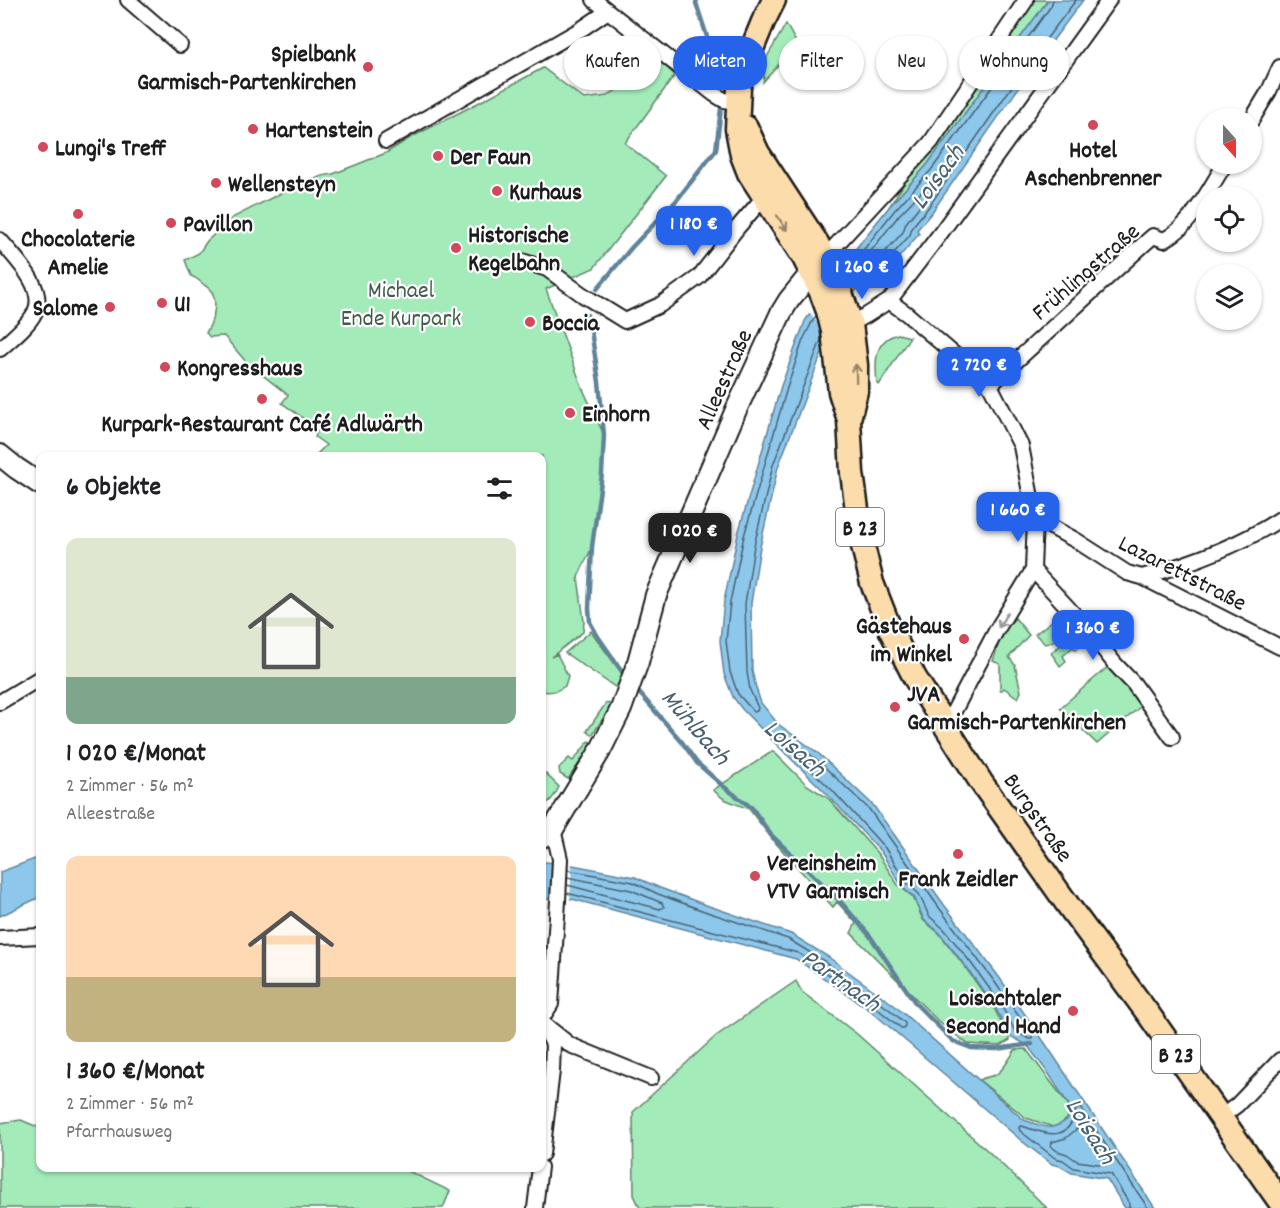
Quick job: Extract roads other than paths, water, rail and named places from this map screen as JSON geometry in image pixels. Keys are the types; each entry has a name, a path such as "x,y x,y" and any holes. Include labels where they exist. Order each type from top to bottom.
{"main road":[{"name":"B 23","path":"774,0 742,73 737,129 742,155 749,173 804,258 823,274 845,304 840,335"},
{"name":"B 23","path":"738,102 746,128 758,153 797,211 823,274"},
{"name":"Burgstraße","path":"840,335 856,365 856,390 849,420 855,501 861,538 872,583 890,629 915,678 981,782 1280,1202"}],"street":[{"path":"128,0 180,45"},
{"name":"Alleestraße","path":"547,833 600,751 621,709 639,662 656,595 736,410 781,313 789,300 823,274 931,142 1026,0"},
{"path":"840,335 889,301 940,234 1108,0"},
{"path":"386,141 583,28 602,4 714,94 724,100 738,102"},
{"path":"1259,108 1280,67"},
{"name":"Frühlingstraße","path":"990,385 1153,236 1164,240 1181,229 1219,174"},
{"path":"522,261 547,269 625,321 660,305 699,277 764,197"},
{"path":"0,240 6,257 34,284 38,297 35,312 0,349"},
{"path":"889,301 990,385 1021,446 1035,518 1033,570 996,631 945,728"},
{"path":"0,455 8,466 36,482"},
{"name":"Lazarettstraße","path":"1035,518 1128,573 1142,577 1280,646"},
{"path":"1142,577 1165,571 1238,543 1280,519"},
{"path":"1033,570 1086,626 1115,664 1134,684 1172,737"},
{"path":"0,702 36,680"},
{"path":"546,1013 551,1004 560,859 547,833"},
{"path":"0,938 36,936"},
{"path":"546,1024 570,1045 651,1078"},
{"path":"546,1029 553,1044 546,1121"},
{"path":"1221,1117 1237,1105 1280,1060"},
{"path":"535,1208 539,1172"}],"water":[{"path":"1048,0 1083,0 1056,36 1022,36"},
{"path":"982,90 1017,90 917,230 919,234 882,277 852,302 825,345 778,467 760,547 751,603 752,671 756,688 761,703 778,724 818,753 873,805 999,977 1155,1208 1125,1208 1107,1179 1072,1173 1052,1164 1023,1142 871,1011 796,959 572,899 546,899 546,862 562,863 635,877 709,906 791,934 827,956 894,1005 1024,1120 1051,1127 1068,1119 1070,1107 1049,1074 1027,1045 1010,1036 995,1007 939,932 924,920 914,897 903,888 881,852 742,709 733,697 724,674 720,641 724,601 738,534 781,386 805,321 846,261 889,207 927,165"},
{"path":"36,858 36,899 0,916 0,872"}],"waterway":[{"name":"Mühlbach","path":"697,0 696,3 714,58 719,93"},
{"name":"Mühlbach","path":"597,289 632,247 676,201 716,150 720,102"},
{"name":"Mühlbach","path":"587,315 599,382 604,435 602,474 592,547 590,622 626,677"},
{"name":"Mühlbach","path":"635,688 682,742 697,763 752,808 771,835 839,900 870,936 916,1004 953,1041 971,1048 996,1049 1032,1044"}],"place":[{"name":"Spielbank Garmisch-Partenkirchen","path":"368,67"},
{"name":"Hotel Aschenbrenner","path":"1093,125"},
{"name":"Hartenstein","path":"253,129"},
{"name":"Lungi's Treff","path":"43,147"},
{"name":"Der Faun","path":"438,156"},
{"name":"Wellensteyn","path":"216,183"},
{"name":"Kurhaus","path":"497,191"},
{"name":"Chocolaterie Amelie","path":"78,214"},
{"name":"Pavillon","path":"171,223"},
{"name":"Historische Kegelbahn","path":"456,248"},
{"name":"U1","path":"162,303"},
{"name":"Salome","path":"110,307"},
{"name":"Boccia","path":"530,322"},
{"name":"Kongresshaus","path":"165,367"},
{"name":"Kurpark-Restaurant Café Adlwärth","path":"262,399"},
{"name":"Einhorn","path":"570,413"},
{"name":"Gästehaus im Winkel","path":"964,639"},
{"name":"JVA Garmisch-Partenkirchen","path":"895,707"},
{"name":"Frank Zeidler","path":"958,854"},
{"name":"Vereinsheim VTV Garmisch","path":"755,876"},
{"name":"Loisachtaler Second Hand","path":"1073,1011"}],"water label":[{"name":"Loisach","path":"936,176"},
{"name":"Loisach","path":"796,747"},
{"name":"Partnach","path":"842,979"},
{"name":"Loisach","path":"1092,1130"}],"park label":[{"name":"Michael Ende Kurpark","path":"401,303"}]}
